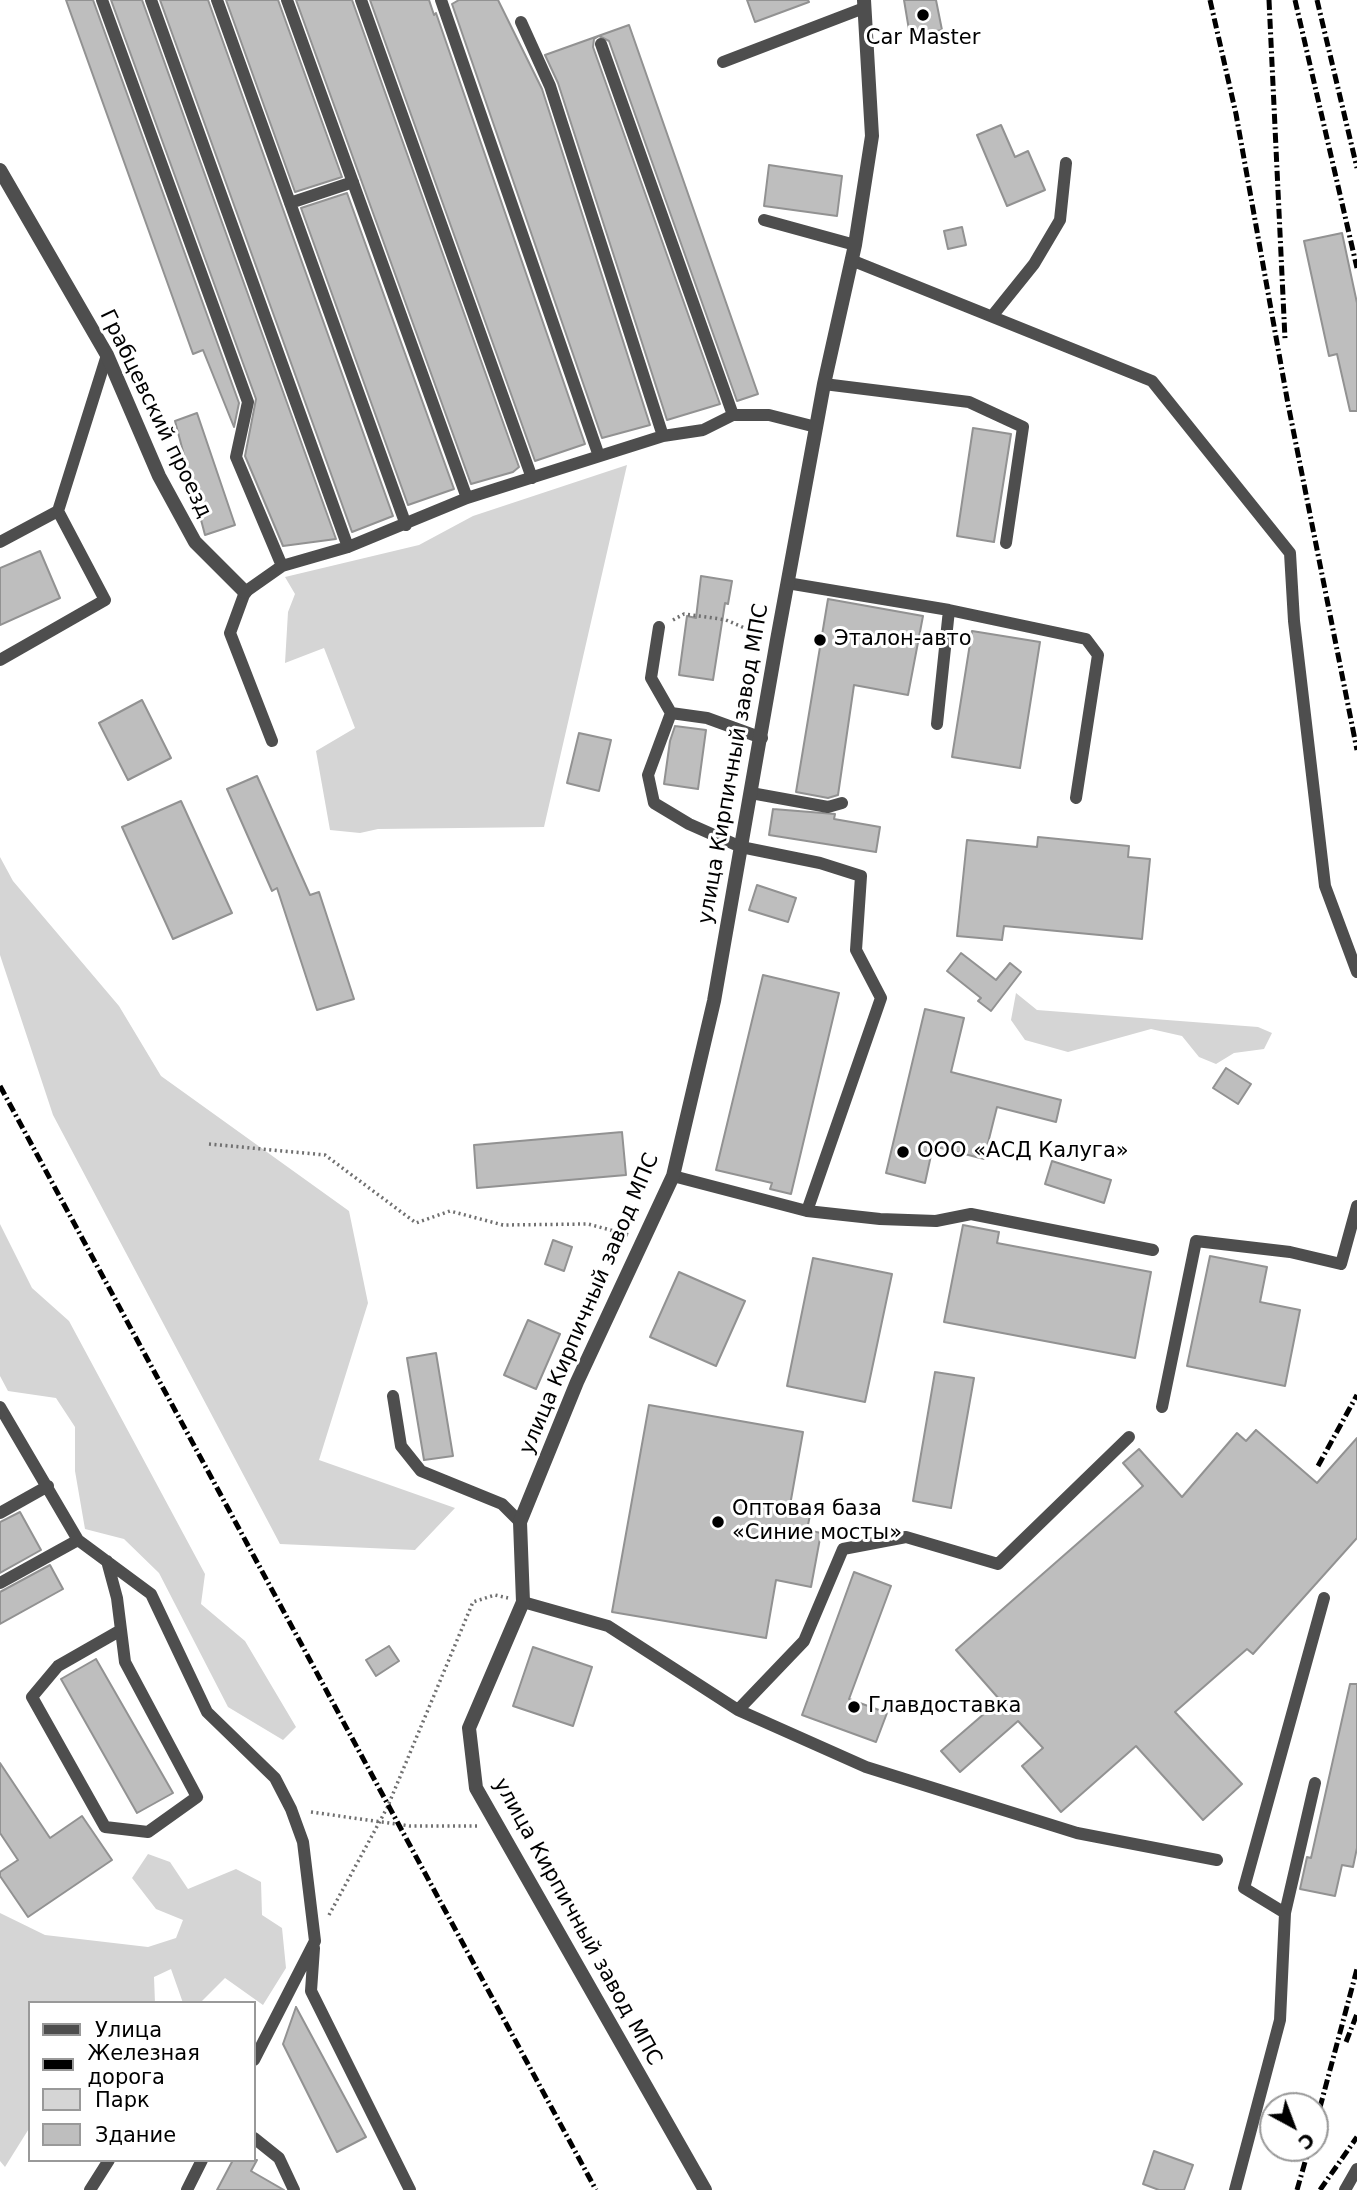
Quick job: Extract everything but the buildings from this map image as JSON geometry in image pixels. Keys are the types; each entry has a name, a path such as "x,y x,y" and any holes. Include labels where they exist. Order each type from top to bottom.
{"street":[{"name":"улица Кирпичный завод МПС","path":"705,2190 475,1788 469,1728 523,1602 520,1522 577,1382 673,1176 714,1001 787,583 824,384 853,252 872,136 864,4"},
{"name":"Грабцевский проезд","path":"0,170 107,355 159,476 195,542 245,592"}],"lane":[{"path":"102,0 248,402 236,457 282,566"},
{"path":"151,0 348,547"},
{"path":"217,0 406,525"},
{"path":"287,0 467,498"},
{"path":"360,0 531,478"},
{"path":"440,0 599,456"},
{"path":"723,62 864,4"},
{"path":"521,22 550,86 663,436"},
{"path":"601,44 733,415"},
{"path":"993,315 1034,264 1060,220 1066,163"},
{"path":"290,203 353,182"},
{"path":"764,220 853,252 993,315 1152,381 1290,553 1294,621 1325,886 1357,972"},
{"path":"0,542 58,511 107,355"},
{"path":"824,384 969,402 1023,427 1006,543"},
{"path":"272,741 230,633 245,592 282,566 348,547 467,498 663,436 703,430 733,415 769,415 816,427"},
{"path":"0,660 105,600 58,511"},
{"path":"787,583 949,610 1086,639 1098,655 1076,798"},
{"path":"937,724 949,610"},
{"path":"659,627 651,678 671,713"},
{"path":"671,713 707,718 762,738"},
{"path":"671,713 648,775 654,803 689,824 741,847 820,863 861,876 856,950 881,998 807,1211"},
{"path":"751,793 828,807 842,803"},
{"path":"673,1176 807,1211 880,1220 936,1221 971,1214 1153,1250"},
{"path":"1162,1407 1196,1241 1290,1252 1341,1264 1357,1206"},
{"path":"393,1396 401,1446 421,1471 502,1504 520,1522"},
{"path":"0,1407 78,1540 151,1594 207,1712 275,1778 291,1809 303,1842 315,1941 311,1991 411,2190"},
{"path":"0,1435 12,1428"},
{"path":"738,1710 804,1641 843,1549 906,1537 998,1564 1129,1437"},
{"path":"0,1513 48,1486"},
{"path":"0,1583 78,1540"},
{"path":"107,1561 117,1598 121,1630 125,1662 197,1797 148,1832 105,1827 32,1697 58,1666 121,1630"},
{"path":"1285,1913 1244,1888 1324,1598"},
{"path":"523,1602 608,1626 738,1710 866,1767 1064,1829 1217,1860"},
{"path":"1235,2190 1280,2020 1285,1913 1315,1783"},
{"path":"256,2056 315,1941"},
{"path":"256,2140 279,2158 294,2190"},
{"path":"90,2190 108,2162"},
{"path":"187,2190 201,2162"},
{"path":"1345,2190 1357,2169"}],"path":[{"path":"659,627 684,614 726,620 747,631 777,640"},
{"path":"209,1144 325,1155 416,1223 450,1211 503,1225 588,1224 645,1239"},
{"path":"315,1941 380,1822 473,1602 495,1595 523,1602"},
{"path":"291,1809 410,1826 496,1825"}],"green space":[{"path":"627,465 544,827 378,829 360,833 330,830 316,751 355,728 324,648 285,663 288,612 295,594 285,577 419,545 473,516"},
{"path":"0,857 13,881 119,1006 161,1076 349,1211 368,1303 319,1460 455,1508 415,1550 280,1544 53,1115 0,955"},
{"path":"1016,993 1037,1010 1258,1027 1272,1033 1264,1049 1234,1053 1216,1064 1199,1057 1182,1036 1151,1029 1068,1052 1025,1040 1011,1020"},
{"path":"0,1224 32,1288 69,1321 205,1574 201,1604 245,1641 296,1727 283,1740 228,1707 159,1573 124,1539 85,1529 75,1471 75,1427 56,1398 8,1391 0,1376"},
{"path":"148,1854 170,1862 188,1889 236,1869 261,1882 262,1915 282,1928 286,1968 263,2005 225,1978 202,2001 182,2001 171,1969 154,1977 155,2001 28,2001 28,2130 5,2167 0,2161 0,1913 45,1935 148,1947 176,1938 183,1920 156,1909 132,1878"}],"railway":[{"path":"1210,0 1236,114 1288,404 1357,750"},
{"path":"1269,0 1285,339"},
{"path":"1295,0 1357,268"},
{"path":"1317,0 1357,168"},
{"path":"0,1086 596,2190"},
{"path":"1318,1466 1357,1395"},
{"path":"1324,2092 1357,1969"},
{"path":"1346,2042 1357,2014"},
{"path":"1320,2190 1357,2137"},
{"path":"1297,2190 1305,2162"}],"place":[{"name":"Car Master","path":"923,15"},
{"name":"Эталон-авто","path":"820,640"},
{"name":"ООО «АСД Калуга»","path":"903,1152"},
{"name":"Оптовая база «Синие мосты»","path":"718,1522"},
{"name":"Главдоставка","path":"854,1707"}]}
